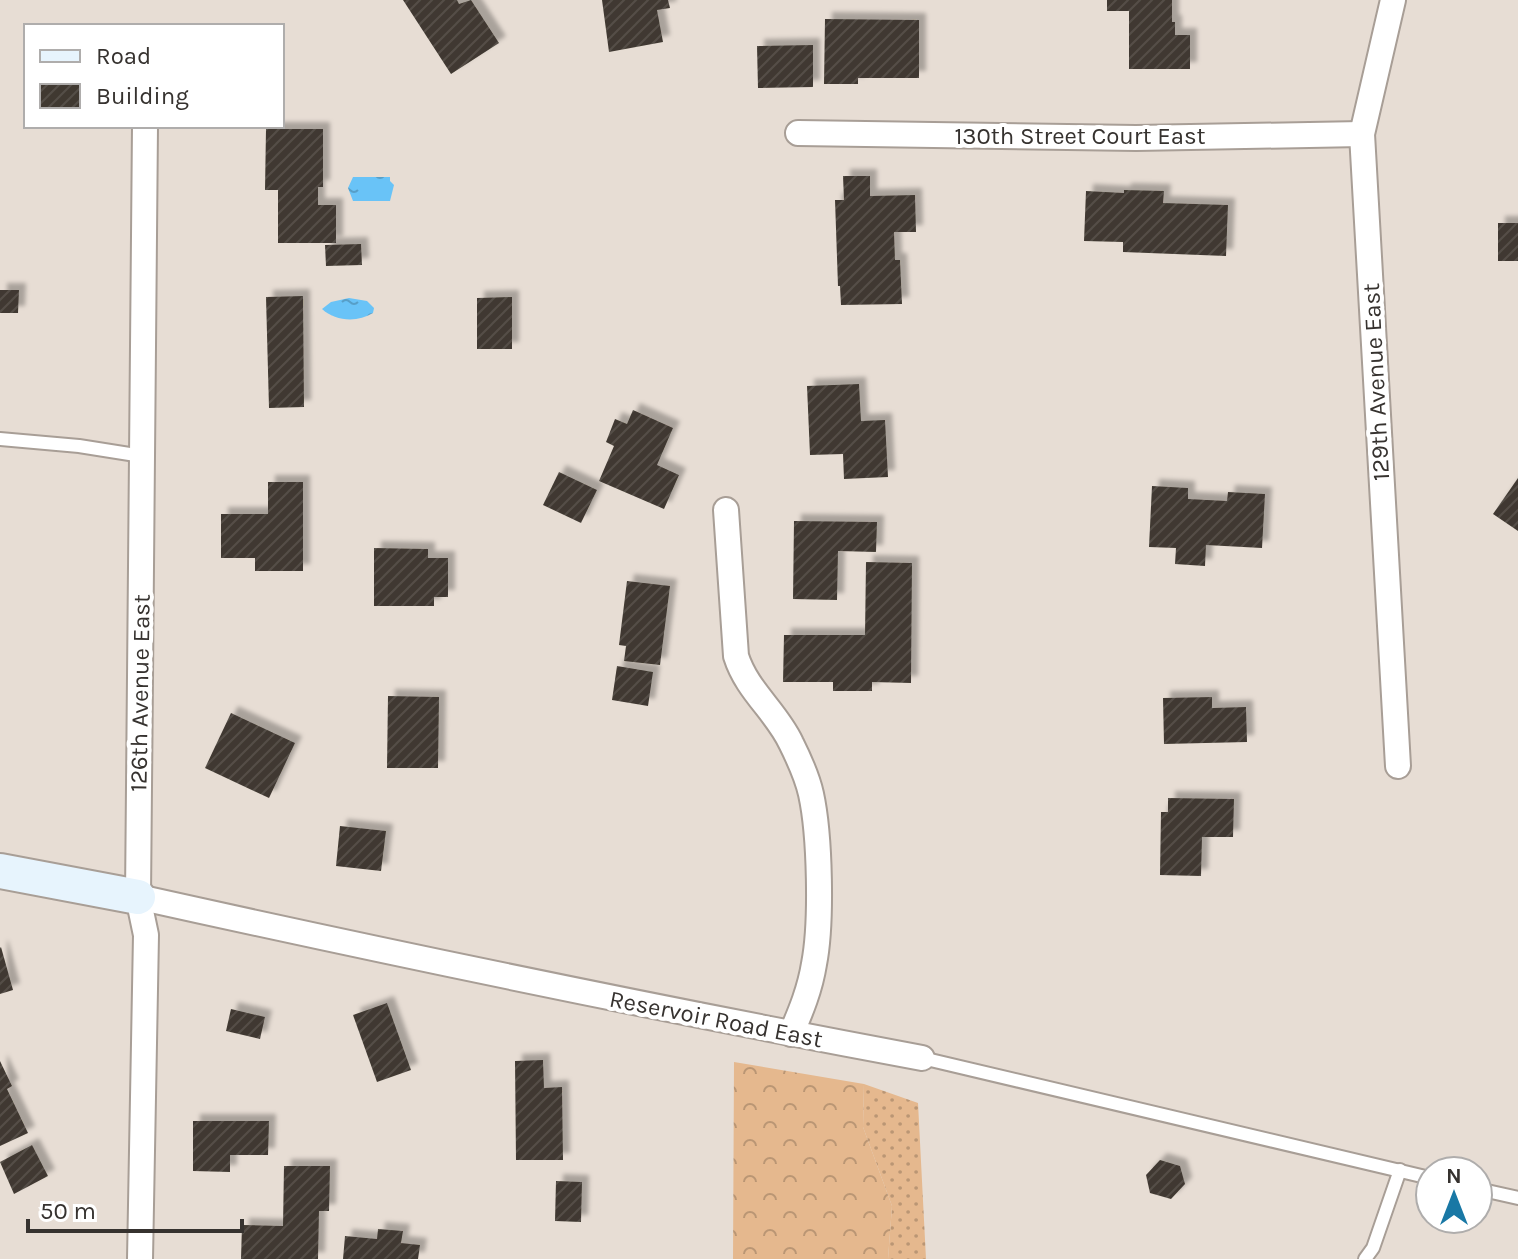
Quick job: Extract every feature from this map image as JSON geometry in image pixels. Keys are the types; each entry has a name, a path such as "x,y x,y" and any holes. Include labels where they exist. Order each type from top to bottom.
{"street":[{"name":"129th Avenue East","path":"1393,0 1362,134 1398,766"},
{"name":"126th Avenue East","path":"140,1259 146,935 138,897 145,128"},
{"name":"130th Street Court East","path":"798,133 1136,138 1362,134"},
{"path":"726,510 736,656 742,676 780,721 791,742 807,782 814,816 818,934 807,995 791,1034"},
{"name":"Reservoir Road East","path":"0,871 138,897 422,960 922,1058"}],"lane":[{"path":"0,439 79,446 142,456"},
{"name":"Reservoir Road East","path":"922,1058 1414,1174"},
{"path":"1365,1259 1373,1248 1400,1170"},
{"path":"1494,1193 1518,1198"}],"green space":[{"path":"734,1062 864,1084 863,1127 892,1206 888,1259 733,1259"},
{"path":"864,1084 918,1103 926,1259 888,1259 892,1206 863,1127"}],"water":[{"path":"353,177 390,177 394,185 390,201 353,201 348,188"},
{"path":"349,298 367,301 374,308 373,313 346,319 322,309 331,302"}],"building":[{"path":"403,0 457,0 459,4 471,0 499,43 451,74"},
{"path":"602,0 668,0 670,8 657,10 663,42 609,52"},
{"path":"1107,0 1172,0 1175,35 1190,35 1190,69 1129,69 1129,11 1107,11"},
{"path":"825,19 919,20 919,78 858,78 858,84 824,84"},
{"path":"813,45 813,87 758,88 757,46"},
{"path":"266,129 323,129 323,187 318,187 318,205 336,205 336,243 278,243 278,190 265,190"},
{"path":"843,176 870,176 870,196 915,195 916,232 894,232 895,260 900,260 902,304 841,305 835,200 844,200"},
{"path":"1124,190 1164,191 1163,203 1228,205 1226,256 1123,252 1123,242 1084,241 1086,191 1124,193"},
{"path":"1498,223 1518,223 1518,261 1498,261"},
{"path":"361,244 362,265 326,266 325,245"},
{"path":"0,290 19,290 18,313 0,313"},
{"path":"303,296 304,407 269,408 266,297"},
{"path":"512,297 512,349 477,349 477,298"},
{"path":"859,384 861,421 885,420 888,477 844,479 843,454 810,455 807,386"},
{"path":"633,410 673,428 657,465 679,475 664,509 599,481 614,446 606,442 615,419 627,424"},
{"path":"559,472 597,490 581,523 543,505"},
{"path":"1518,478 1518,531 1493,514"},
{"path":"268,482 303,482 303,571 255,571 255,558 221,558 221,514 268,514"},
{"path":"1152,486 1188,488 1188,499 1227,501 1228,492 1265,494 1262,548 1206,545 1205,566 1175,564 1176,548 1149,547"},
{"path":"794,521 877,522 876,552 838,551 837,600 793,599"},
{"path":"374,548 428,549 428,558 448,558 448,597 434,597 434,606 374,606"},
{"path":"866,562 912,563 911,683 872,682 872,691 833,691 833,682 783,682 784,635 865,635"},
{"path":"627,581 670,586 660,665 624,661 626,646 619,645"},
{"path":"617,666 653,672 648,706 612,700"},
{"path":"388,696 439,697 438,768 387,768"},
{"path":"1212,697 1212,708 1246,707 1247,742 1164,744 1163,698"},
{"path":"231,713 295,743 269,798 205,768"},
{"path":"1168,798 1234,799 1233,837 1202,837 1201,876 1160,875 1161,812 1168,812"},
{"path":"340,826 386,831 381,871 336,866"},
{"path":"0,948 13,990 0,994"},
{"path":"387,1003 411,1070 377,1082 353,1015"},
{"path":"231,1009 265,1017 260,1039 226,1031"},
{"path":"543,1060 544,1088 562,1087 563,1160 516,1160 515,1061"},
{"path":"0,1061 12,1086 7,1089 28,1133 0,1146"},
{"path":"193,1121 269,1121 268,1155 230,1155 230,1172 193,1171"},
{"path":"32,1145 48,1176 14,1194 0,1162"},
{"path":"1160,1160 1180,1166 1185,1184 1171,1199 1150,1193 1146,1175"},
{"path":"284,1166 330,1166 329,1211 319,1211 318,1259 241,1259 242,1225 283,1226"},
{"path":"556,1181 582,1182 581,1222 555,1221"},
{"path":"378,1229 403,1231 401,1243 420,1245 418,1259 343,1259 345,1236 377,1239"}]}
